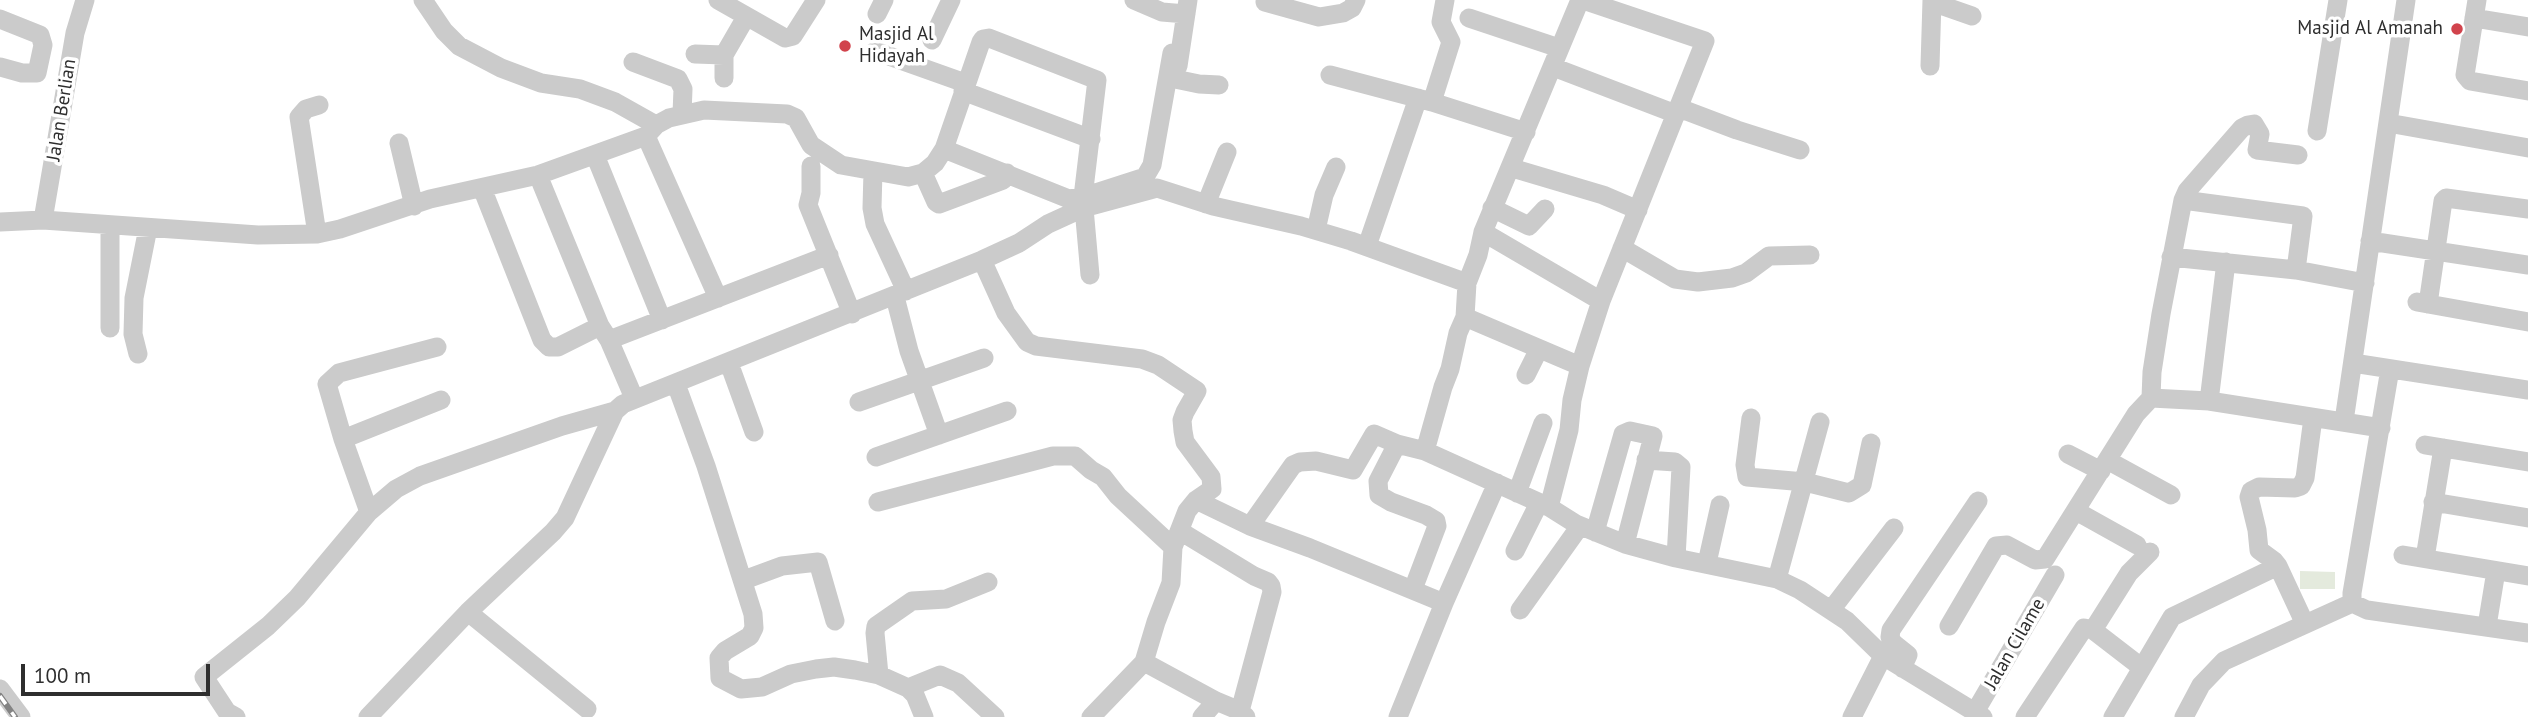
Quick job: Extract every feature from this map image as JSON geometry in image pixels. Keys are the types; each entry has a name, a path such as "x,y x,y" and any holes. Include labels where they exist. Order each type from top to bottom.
{"street":[{"name":"Jalan Berlian","path":"43,220 70,55 85,0"},
{"path":"423,0 444,31 459,46 501,68 541,83 580,89 615,102 651,131 718,298"},
{"path":"718,0 785,38 793,36 816,0"},
{"path":"932,40 951,0"},
{"path":"1134,0 1163,12 1182,8"},
{"path":"1148,0 1182,8"},
{"path":"1265,2 1319,17 1343,13 1352,8 1356,0"},
{"path":"1367,246 1451,42 1441,22 1445,0"},
{"path":"1425,450 1465,317 1467,283 1478,255 1483,232 1581,0 1705,41 1601,301 1580,366 1572,400 1570,430 1544,505 1515,551"},
{"path":"2317,131 2338,0"},
{"path":"2344,421 2406,0"},
{"path":"1930,66 1932,1 1972,16"},
{"path":"1157,188 1175,79 1182,8"},
{"path":"2528,27 2475,9 2465,71 2468,79 2528,91"},
{"path":"724,78 724,55 746,17"},
{"path":"1469,18 1559,48"},
{"path":"0,19 40,35 43,45 37,73 22,73 0,67"},
{"path":"0,222 43,220 258,235 317,234 430,199 538,175 595,155 651,131 682,114 704,110 787,114 796,118 818,152 842,165 908,177 923,173 935,163 944,149 981,42 986,38 1095,78 1098,82 1083,203 1090,275"},
{"path":"875,51 1091,139"},
{"path":"236,717 227,712 204,677 268,626 297,598 369,512 396,489 420,476 562,426 615,411 634,398 729,363 982,260 1019,243 1083,203 1135,181 1149,173 1172,53"},
{"path":"695,54 724,55"},
{"path":"633,62 678,79 682,89 682,114"},
{"path":"1553,67 1677,111 1800,150"},
{"path":"1330,75 1425,100 1526,132"},
{"path":"1175,79 1219,85"},
{"path":"317,234 299,117 306,109 319,105"},
{"path":"2388,123 2528,148"},
{"path":"1949,626 1996,546 2007,545 2042,561 2137,414 2151,398 2152,372 2171,257 2187,191 2242,128 2254,124 2260,134 2257,150 2298,155"},
{"path":"399,143 414,206"},
{"path":"944,149 1083,203 1157,188 1206,204 1316,230 1467,283"},
{"path":"1206,204 1227,152"},
{"path":"595,155 662,320"},
{"path":"811,166 808,205 852,314"},
{"path":"1316,230 1323,200 1336,167"},
{"path":"1512,168 1603,195 1638,210"},
{"path":"873,171 872,208 875,224 900,294 919,380 939,435"},
{"path":"923,173 939,204 1003,180 1007,173"},
{"path":"538,175 634,398"},
{"path":"482,188 542,340 549,347 662,320 828,255"},
{"path":"2528,209 2446,198 2443,201 2435,251 2422,303 2528,322"},
{"path":"2183,200 2303,216 2296,270"},
{"path":"1492,208 1529,226 1545,209"},
{"path":"110,226 110,328"},
{"path":"138,354 133,334 134,298 148,228"},
{"path":"1483,232 1601,301"},
{"path":"2370,241 2528,265"},
{"path":"1622,248 1675,279 1698,282 1732,278 1746,273 1769,256 1810,255"},
{"path":"2171,257 2296,270 2365,283"},
{"path":"982,260 1006,313 1027,342 1036,346 1142,359 1158,365 1197,391 1182,419 1183,432 1185,442 1213,481 1212,489 1196,500 1187,511 1176,539 1171,583 1144,662 1091,717"},
{"path":"2208,401 2226,262"},
{"path":"1465,317 1580,366"},
{"path":"369,512 327,384 339,373 437,347"},
{"path":"1526,375 1539,348"},
{"path":"859,402 984,358"},
{"path":"729,363 754,432"},
{"path":"2353,363 2528,390"},
{"path":"2352,603 2390,369"},
{"path":"676,384 706,466 753,614 754,628 750,635 719,658 720,678 741,689 762,687 791,674 834,667 879,675 908,688 915,695 924,717"},
{"path":"2151,398 2208,401 2381,428"},
{"path":"343,439 441,400"},
{"path":"368,717 468,612 565,518 615,411"},
{"path":"876,457 1007,411"},
{"path":"1751,418 1745,465 1748,477 1805,482 1849,493 1862,485 1871,443"},
{"path":"2305,624 2278,566 2259,550 2249,495 2254,488 2259,487 2295,488 2301,485 2305,478 2313,418"},
{"path":"1777,579 1820,422"},
{"path":"1517,493 1543,423"},
{"path":"1520,610 1588,529 1625,432 1653,436 1625,544"},
{"path":"1250,526 1293,465 1316,461 1353,470 1373,434 1397,444 1425,450 1544,505 1588,529 1625,544 1676,558 1777,579 1831,610 1864,635 1883,656 1970,713"},
{"path":"1397,444 1378,481 1379,495 1426,515 1436,521 1437,526 1415,584"},
{"path":"2425,558 2433,502 2434,446 2528,462"},
{"path":"2068,454 2104,466 2171,495"},
{"path":"878,502 1053,456 1075,456 1102,477 1118,496 1176,539 1268,582 1271,586 1272,592 1243,714 1144,662"},
{"path":"1646,460 1675,462 1681,466 1676,558"},
{"path":"1398,717 1497,483"},
{"path":"1196,500 1250,526 1444,603"},
{"path":"1902,668 1908,655 1893,643 1890,633 1978,501"},
{"path":"2433,502 2528,518"},
{"path":"1707,563 1720,505"},
{"path":"2076,511 2144,548 2093,631"},
{"path":"1831,610 1894,528"},
{"path":"2403,555 2528,576"},
{"path":"744,580 782,566 818,562 835,621"},
{"path":"2113,717 2172,617 2278,566"},
{"path":"2487,626 2496,570"},
{"name":"Jalan Cilame","path":"1970,713 2055,575"},
{"path":"879,675 876,626 912,601 946,599 988,582"},
{"path":"2184,717 2201,685 2224,661 2352,603 2367,610 2528,632"},
{"path":"468,612 587,709"},
{"path":"2025,717 2084,628 2093,631 2141,667"},
{"path":"1852,717 1883,656"},
{"path":"908,688 940,675 958,683 995,717"},
{"path":"0,689 21,717"},
{"path":"1202,717 1216,701"}],"shaded area":[{"path":"2300,571 2335,572 2335,589 2300,589"}],"railway":[{"path":"0,696 15,717"}],"place":[{"name":"Masjid Al Amanah","path":"2457,29"},
{"name":"Masjid Al Hidayah","path":"845,46"}]}
